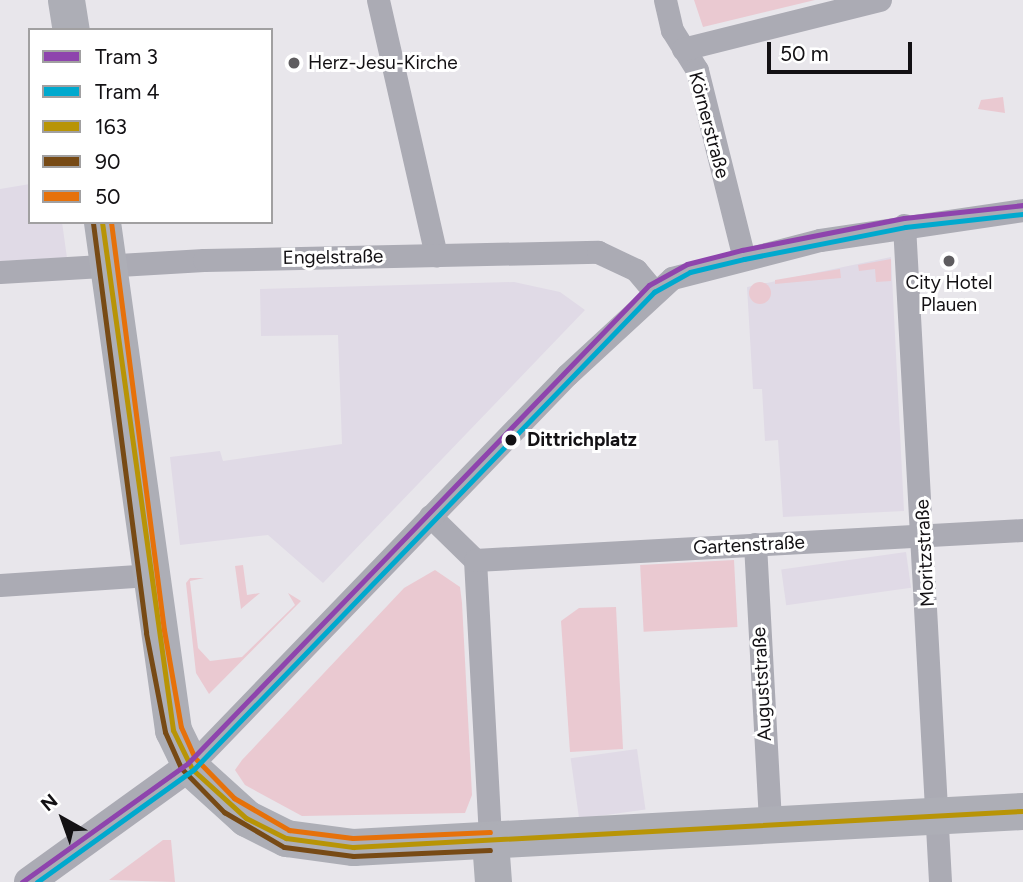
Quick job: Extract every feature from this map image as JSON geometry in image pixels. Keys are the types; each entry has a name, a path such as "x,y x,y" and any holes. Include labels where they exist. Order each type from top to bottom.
{"main road":[{"path":"66,0 71,28"},
{"path":"102,224 167,706 190,766 229,806 286,838 353,847 1023,811"},
{"path":"490,841 493,882"}],"street":[{"path":"378,0 436,254"},
{"name":"Körnerstraße","path":"665,0 683,49 696,70 743,254"},
{"path":"683,49 880,0"},
{"path":"29,882 190,766 430,516 653,290 689,270 743,254 904,225 1023,210"},
{"name":"Moritzstraße","path":"904,225 924,536 940,882"},
{"name":"Engelstraße","path":"0,272 436,254 598,252 636,270 653,290"},
{"path":"430,516 475,560 490,841"},
{"name":"Gartenstraße","path":"475,560 1023,530"},
{"name":"Auguststraße","path":"755,544 770,824"},
{"path":"0,585 149,575"}],"shaded area":[{"path":"694,0 815,0 703,27"},
{"path":"1003,97 1005,113 978,109 981,100"},
{"path":"28,184 28,224 62,224 67,258 0,261 0,189"},
{"path":"891,257 904,511 783,517 778,440 765,441 762,389 753,389 747,287"},
{"path":"891,259 891,281 876,282 875,269 859,271 858,265"},
{"path":"840,269 841,278 775,284 775,280"},
{"path":"514,282 560,292 585,310 323,583 268,535 180,545 170,457 220,451 223,461 342,444 338,335 261,336 260,289"},
{"path":"760,282 768,285 771,293 768,301 760,304 752,301 749,293 752,285"},
{"path":"906,552 911,588 786,605 781,570"},
{"path":"734,560 738,627 644,632 640,565"},
{"path":"243,565 247,595 260,593 241,609 235,566"},
{"path":"435,570 460,587 462,603 472,795 465,813 302,816 245,785 235,770 242,760 404,588"},
{"path":"190,578 204,578 190,581 198,648 210,661 242,657 295,605 288,593 301,601 209,694 196,673 186,583"},
{"path":"616,607 623,749 570,752 561,621 579,608"},
{"path":"637,749 645,809 579,819 571,758"},
{"path":"163,840 171,840 175,882 109,880"}],"tram line":[{"name":"3","path":"22,882 188,763 649,285 687,264 742,250 904,218 1023,205"},
{"name":"4","path":"37,882 194,769 654,292 690,272 744,259 905,227 1023,214"}],"transit line":[{"name":"90","path":"93,224 146,633 165,732 181,768 224,812 284,847 353,856 490,850"},
{"name":"163","path":"102,224 173,730 192,769 246,818 286,838 353,847 1023,811"},
{"name":"50","path":"111,224 164,630 181,727 195,758 234,798 289,830 353,838 490,832"}],"place":[{"name":"Herz-Jesu-Kirche","path":"294,63"},
{"name":"City Hotel Plauen","path":"949,261"},
{"name":"Dittrichplatz","path":"511,440"}]}
